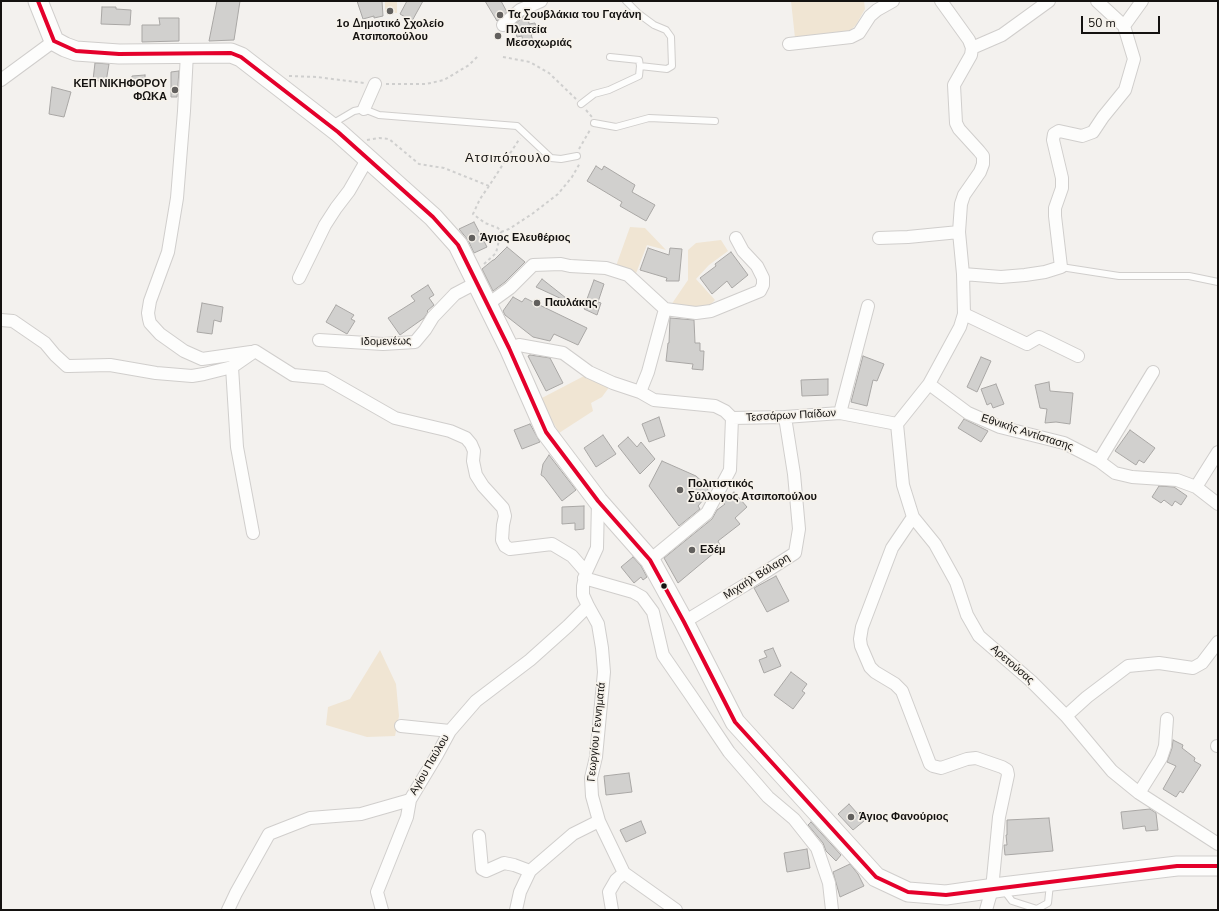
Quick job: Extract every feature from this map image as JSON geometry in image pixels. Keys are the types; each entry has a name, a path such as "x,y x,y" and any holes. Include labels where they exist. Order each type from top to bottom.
{"main road":[{"path":"38,1 54,41 65,48 76,51 120,54 231,53 241,57 361,152 433,217 458,245 509,348 546,432 598,501 650,560 684,622 735,722 876,877 908,892 946,896 997,888 1177,866 1218,866"}],"street":[{"path":"503,25 520,10 541,1"},
{"path":"788,44 851,37 859,33 870,16 877,10 894,1"},
{"path":"897,424 929,384 960,327 964,314 960,232 961,204 964,195 980,172 983,164 983,156 959,129 956,123 954,85 971,55 972,48 969,40 941,1"},
{"path":"972,48 1002,35 1049,1"},
{"path":"963,274 1001,277 1050,271 1061,267 1055,208 1062,188 1062,178 1053,140 1054,134 1059,131 1082,136 1093,132 1103,116 1125,90 1134,59 1124,26 1097,1"},
{"path":"1124,26 1142,1"},
{"path":"1,80 54,41"},
{"path":"187,53 177,198 168,252 150,301 148,313 150,323 160,334 184,351 202,359 255,351 293,375 324,378 395,418 450,431 466,438 474,451 473,461 476,475 483,486 503,508 505,516 502,540 505,546 510,549 552,544 572,556 585,575 633,592 642,598 653,612 662,655 729,752 768,797 794,819 817,848 828,883 832,910"},
{"path":"364,110 375,84"},
{"path":"299,278 326,225 336,208 349,191 361,152"},
{"path":"879,238 960,232"},
{"path":"488,304 510,288 533,265 561,264 606,268 628,276 665,309 696,313 711,311 760,291 763,285 757,266 743,251 736,238"},
{"name":"Ιδομενέως","path":"319,340 383,344 415,342 433,317 455,294 474,278"},
{"path":"840,413 868,306"},
{"path":"640,392 648,372 665,309"},
{"path":"964,314 1021,342 1027,344 1038,337 1078,356"},
{"path":"1,320 13,321 45,343 67,366 110,365 156,373 192,376 232,367 255,351"},
{"name":"Τεσσάρων Παίδων","path":"509,348 519,345 563,353 588,372 613,383 640,392 654,400 715,406 732,418 785,418 840,413 897,424"},
{"path":"232,367 237,448 253,533"},
{"path":"1099,461 1154,372"},
{"name":"Εθνικής Αντίστασης","path":"929,384 968,413 1000,427 1064,443 1099,461 1115,473 1132,477 1177,480 1196,487 1218,504"},
{"name":"Τεσσάρων Παίδων","path":"650,560 707,513 730,470 732,418"},
{"name":"Μιχαήλ Βάλαρη","path":"684,622 746,585 795,553 799,529 794,474 785,418"},
{"name":"Αρετούσας","path":"897,424 903,485 913,517 935,544 956,582 966,615 979,636 1031,681 1066,716 1112,771 1139,793 1218,844"},
{"path":"1196,487 1218,452"},
{"path":"585,575 597,548 598,501"},
{"path":"913,517 892,548 862,627 860,639 861,646 870,667 874,672 895,684 902,691 930,764 941,768 967,759 976,758 1007,770 1008,775 999,817 997,888 986,910"},
{"name":"Γεωργίου Γεννηματά","path":"585,575 583,595 598,624 604,672 596,757 591,778 592,796 599,821 624,873 676,910"},
{"name":"Αγίου Παύλου","path":"228,910 269,834 310,818 361,814 410,800 450,731 476,701 530,660 588,606"},
{"path":"1066,716 1087,697 1128,666 1159,663 1193,668 1202,663 1218,642"},
{"path":"1139,793 1161,758 1165,746 1167,719"},
{"path":"401,726 450,731"},
{"path":"382,910 377,892 407,817 410,800"},
{"path":"516,910 520,892 530,871 573,834 599,821"},
{"path":"478,836 482,869 486,871 504,863 530,871"},
{"path":"612,910 609,892 616,880 624,873"}],"lane":[{"path":"626,1 639,14 654,25 666,30 671,37 672,66 667,69 640,66"},
{"path":"581,104 594,94 609,90 639,76 639,60 610,57"},
{"path":"333,129 354,111 364,110 379,115 517,126 551,158 561,159 577,156"},
{"path":"594,123 616,127 649,118 715,121"},
{"path":"1061,267 1120,276 1189,276 1218,282"},
{"path":"997,888 1012,901 1037,909 1048,903 1050,882"}],"path":[{"path":"469,65 479,55"},
{"path":"503,57 530,62 550,73"},
{"path":"501,232 498,228 485,223 473,214 480,199 524,132"},
{"path":"361,152 361,141 379,138 389,139 419,164 444,168 489,186"},
{"path":"501,232 521,222 558,194 572,177 582,160 577,156"},
{"path":"474,278 481,266 496,253 501,232"}],"shaded area":[{"path":"385,1 397,1 397,13 385,12"},
{"path":"791,1 864,1 865,9 856,25 848,33 795,38"},
{"path":"630,227 645,228 666,250 647,245 635,276 616,266"},
{"path":"721,240 728,251 709,265 696,279 715,300 708,307 692,309 671,305 688,280 688,250 696,243"},
{"path":"584,376 610,386 602,397 591,403 593,411 559,433 540,399"},
{"path":"380,650 396,684 399,716 395,736 367,737 326,725 328,707 350,699"}],"building":[{"path":"217,1 240,1 234,40 209,41"},
{"path":"357,1 382,1 383,16 374,18 374,16 363,19"},
{"path":"407,1 423,1 412,21 400,14"},
{"name":"Τα Σουβλάκια του Γαγάνη","path":"485,1 501,1 507,12 497,21"},
{"path":"102,7 116,7 116,9 131,10 130,25 101,24"},
{"path":"528,15 529,24 535,23 537,33 531,34 533,41 523,43 522,36 517,37 514,25 524,16"},
{"path":"159,18 179,18 179,41 142,42 142,25 160,25"},
{"path":"95,63 109,64 106,82 93,80"},
{"name":"ΚΕΠ ΝΙΚΗΦΟΡΟΥ ΦΩΚΑ","path":"179,71 177,97 171,97 171,72"},
{"path":"145,75 145,86 132,85 132,76"},
{"path":"52,87 71,92 64,117 49,114"},
{"path":"596,166 602,170 604,166 635,185 632,192 655,205 646,221 620,206 622,202 587,181"},
{"name":"Άγιος Ελευθέριος","path":"474,222 487,247 474,253 468,240 459,229"},
{"path":"507,247 525,262 505,282 493,291 482,269"},
{"path":"648,248 669,255 670,248 682,249 679,281 666,281 667,278 640,270"},
{"path":"731,252 748,275 732,288 727,281 712,294 700,278"},
{"path":"542,279 566,298 564,300 536,287"},
{"path":"594,280 604,284 598,302 601,303 597,315 584,309 589,300 587,299"},
{"path":"428,285 434,295 429,298 434,305 427,311 428,312 424,318 400,335 388,318 415,301 411,296"},
{"path":"513,297 522,302 525,298 587,328 578,345 554,334 550,341 533,337 505,315 503,311"},
{"path":"202,303 223,307 221,322 214,320 212,334 197,332"},
{"path":"336,305 354,315 351,319 355,321 347,334 326,322"},
{"path":"670,318 694,320 695,343 700,343 700,351 704,351 703,370 692,369 693,364 666,361 669,343"},
{"path":"528,356 550,358 563,383 546,391"},
{"path":"863,356 884,364 877,381 873,380 867,406 851,402"},
{"path":"981,357 991,361 977,392 967,387"},
{"path":"828,379 828,395 802,396 801,380"},
{"path":"1049,382 1050,391 1073,393 1070,424 1056,422 1045,423 1047,409 1040,408 1035,385"},
{"path":"996,384 1004,404 993,408 991,403 987,405 981,389"},
{"path":"659,417 665,436 649,442 642,424"},
{"path":"964,419 988,431 981,442 958,428"},
{"path":"530,424 540,442 522,449 514,430"},
{"path":"1130,430 1155,448 1144,463 1139,460 1136,465 1115,451"},
{"path":"603,435 616,454 596,467 584,448"},
{"path":"628,437 637,447 641,442 655,459 640,474 618,446"},
{"path":"549,455 576,490 562,501 541,475 543,464"},
{"name":"Πολιτιστικός Σύλλογος Ατσιποπούλου","path":"662,461 696,476 706,485 709,493 698,506 700,509 679,526 649,486"},
{"path":"1159,486 1174,487 1187,496 1181,505 1175,501 1172,506 1164,500 1161,503 1152,497"},
{"name":"Εδέμ","path":"734,492 747,507 735,518 740,524 718,541 721,547 678,583 664,558 712,519 717,510 725,504 722,502"},
{"path":"584,506 584,529 575,530 575,523 562,524 562,507"},
{"path":"633,557 641,566 647,577 643,580 641,577 634,583 621,567"},
{"path":"776,576 789,601 767,612 754,588"},
{"path":"773,648 781,666 764,673 759,660 767,657 764,651"},
{"path":"791,672 807,684 802,691 805,693 793,709 774,695"},
{"path":"1173,740 1183,745 1182,748 1195,758 1194,761 1201,765 1183,793 1180,791 1176,797 1163,789 1176,766 1167,762"},
{"path":"629,773 632,792 606,795 604,776"},
{"name":"Άγιος Φανούριος","path":"849,804 864,821 853,830 838,814"},
{"path":"1150,809 1156,813 1158,830 1146,831 1145,826 1123,829 1121,812"},
{"path":"1049,818 1053,851 1005,855 1004,845 1007,845 1007,820"},
{"path":"641,821 646,833 626,842 620,830"},
{"path":"811,822 841,855 836,861 826,851 823,843 808,825"},
{"path":"807,849 810,868 787,872 784,853"},
{"path":"850,864 858,874 864,886 840,897 833,872"}],"transit line":[{"path":"38,1 54,41 76,51 119,54 231,53 241,57 338,132 433,217 458,245 509,348 546,432 598,501 650,560 684,622 735,722 876,877 908,892 946,895 1177,866 1218,866"}],"place":[{"name":"1ο Δημοτικό Σχολείο Ατσιποπούλου","path":"390,11"},
{"name":"Τα Σουβλάκια του Γαγάνη","path":"500,15"},
{"name":"Πλατεία Μεσοχωριάς","path":"498,36"},
{"name":"ΚΕΠ ΝΙΚΗΦΟΡΟΥ ΦΩΚΑ","path":"175,90"},
{"name":"Άγιος Ελευθέριος","path":"472,238"},
{"name":"Παυλάκης","path":"537,303"},
{"name":"Πολιτιστικός Σύλλογος Ατσιποπούλου","path":"680,490"},
{"name":"Εδέμ","path":"692,550"},
{"name":"Άγιος Φανούριος","path":"851,817"}],"district":[{"name":"Ατσιπόπουλο","path":"508,159"}]}
